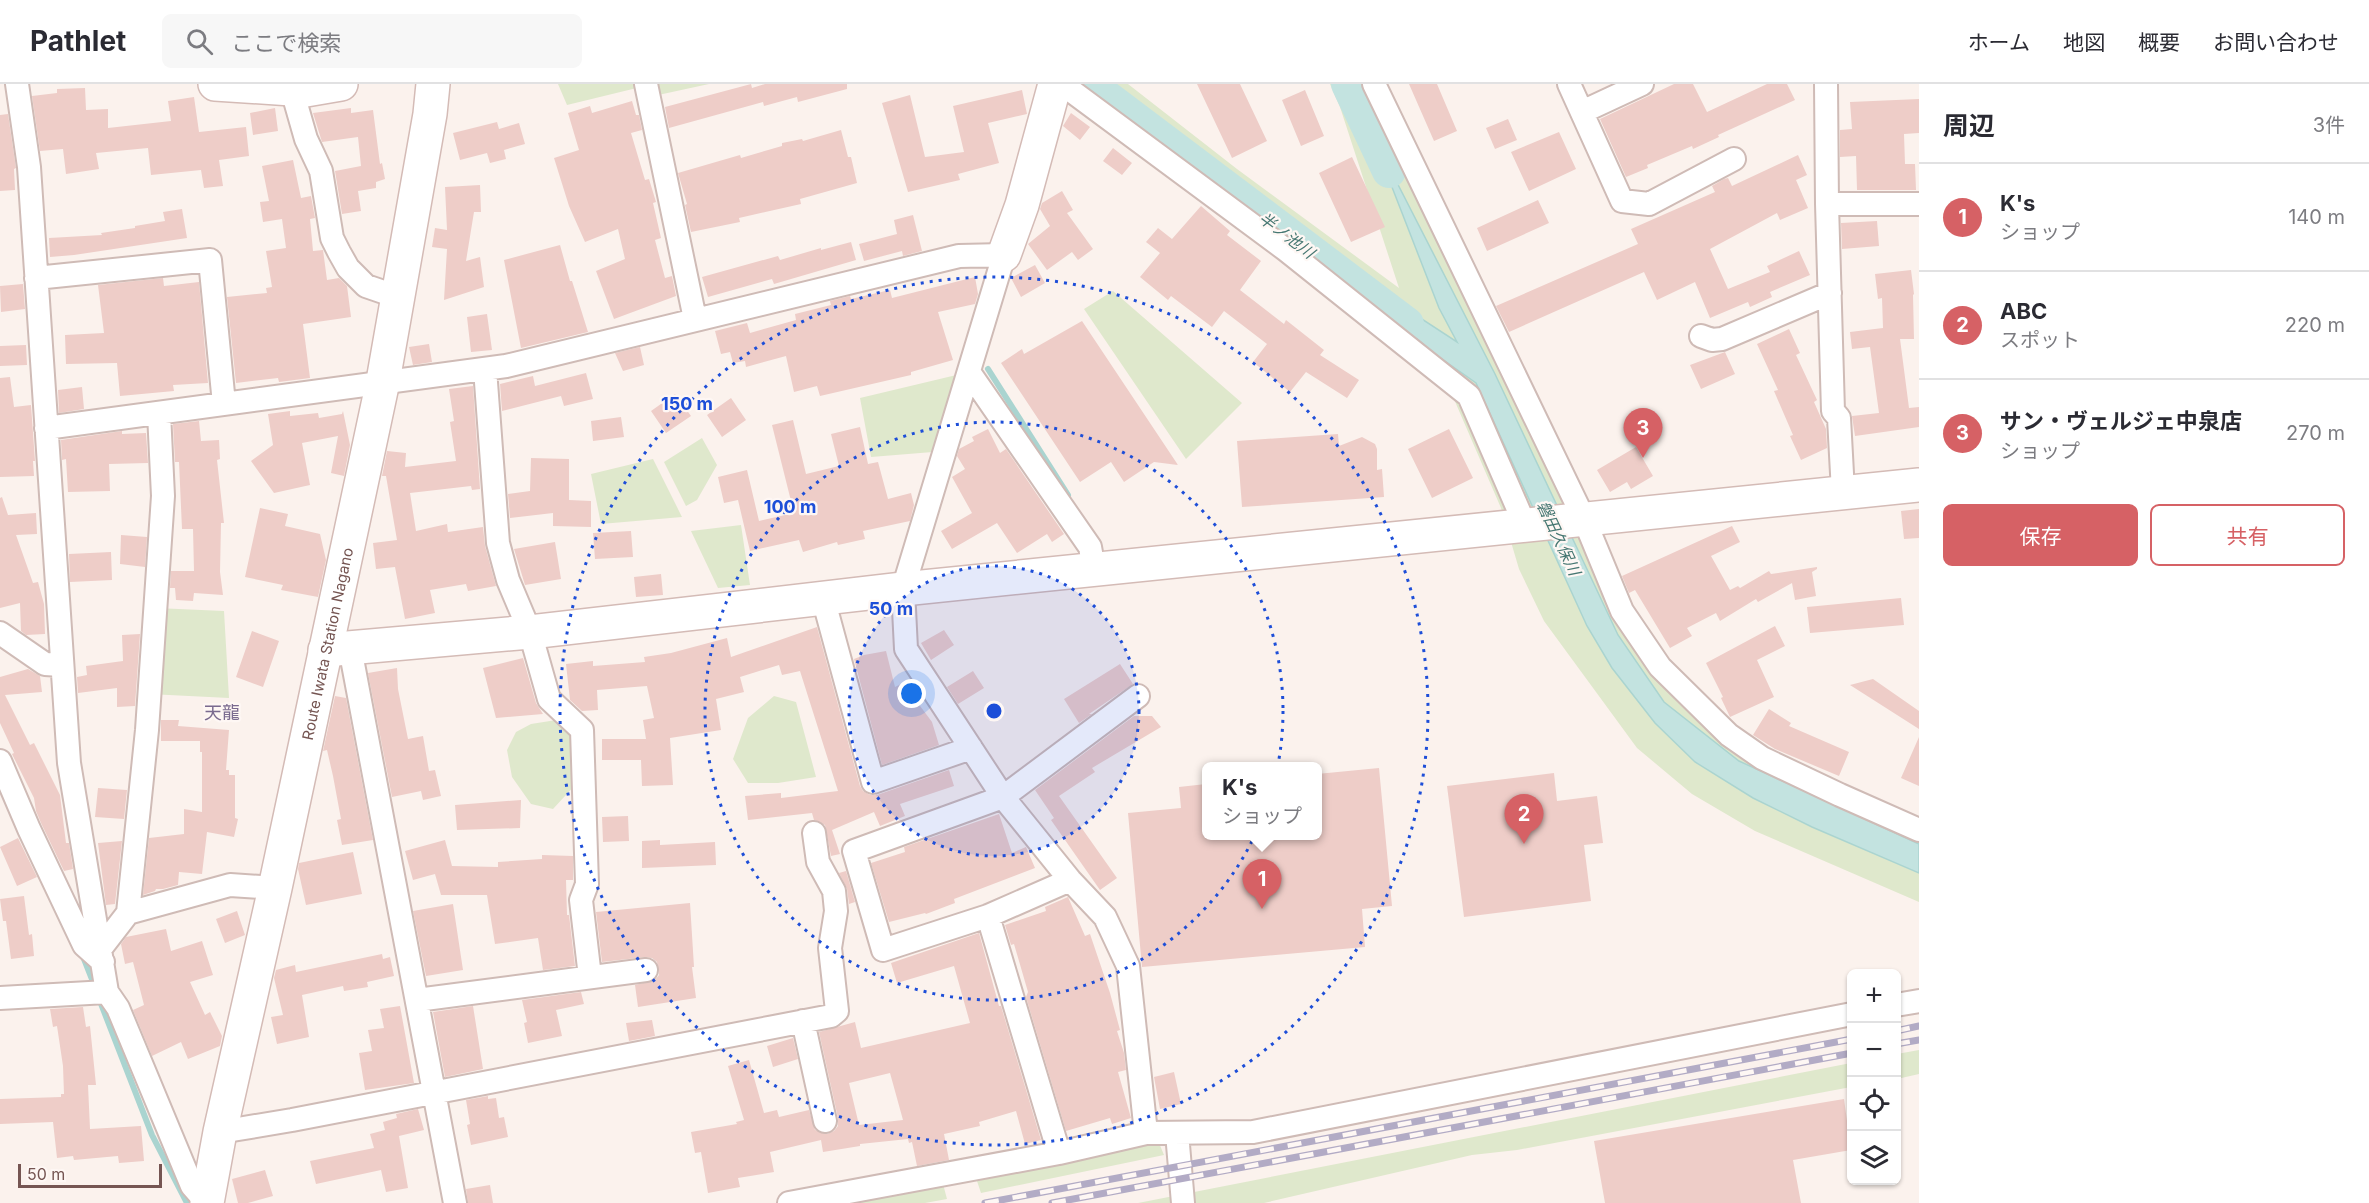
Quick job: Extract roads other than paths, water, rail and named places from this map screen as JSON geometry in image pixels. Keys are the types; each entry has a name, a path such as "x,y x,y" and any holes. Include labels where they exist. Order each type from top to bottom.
{"street":[{"path":"17,84 29,167 69,763 107,992 118,1008 192,1186 207,1203"},
{"path":"215,84 292,90 342,84"},
{"name":"Route Iwata Station Nagano","path":"207,1203 220,1132 275,888 337,649 430,114 433,84"},
{"path":"646,84 695,319"},
{"path":"1055,84 1022,205 1004,255 903,589 906,649 1003,797 1070,880 1105,917 1128,966 1146,1133"},
{"path":"1062,84 1286,250 1469,396 1528,525"},
{"path":"1374,84 1622,611 1660,667 1729,735 1762,758 1919,830"},
{"path":"1569,84 1622,201 1649,204 1734,159"},
{"path":"1582,112 1642,84"},
{"path":"1826,84 1833,411 1839,418 1843,492"},
{"path":"292,90 306,139 321,171 332,238 339,252 348,268 366,286 398,297"},
{"path":"1827,204 1919,204"},
{"path":"46,428 506,366 959,256 1004,255"},
{"path":"36,278 210,260 224,404"},
{"path":"1701,336 1712,340 1722,339 1830,293"},
{"path":"485,369 498,543 508,580 530,632 549,699 582,730 587,884 581,900 590,977"},
{"path":"969,372 1090,547 1094,570"},
{"path":"102,955 128,914 147,730 164,496 159,413"},
{"path":"455,1203 417,1000 337,649 530,632 903,589 1919,485"},
{"path":"823,598 873,782 971,748"},
{"path":"0,633 45,664 61,665"},
{"path":"1070,880 988,916 883,950 854,851 1003,797 1138,696"},
{"path":"0,761 29,829 84,945 102,955"},
{"path":"220,1132 831,1016 837,1011 830,948 836,911 834,891 818,862 814,833"},
{"path":"128,914 230,885 275,888"},
{"path":"988,916 1059,1153"},
{"path":"417,1000 646,970"},
{"path":"0,998 107,992"},
{"path":"1901,1004 1919,1001"},
{"path":"789,1203 1059,1153 1146,1133 1253,1132 1847,1015"},
{"path":"803,1021 825,1121"},
{"path":"1177,1133 1183,1203"}],"water":[{"path":"1369,128 1495,374 1618,635 1664,702 1739,761 1919,844 1919,873 1812,827 1753,798 1695,762 1655,723 1612,668 1587,626 1476,383 1432,352 1313,248 1457,342 1439,308"}],"waterway":[{"name":"半ノ池川","path":"1089,84 1407,324"},
{"name":"磐田久保川","path":"1348,84 1389,171"},
{"path":"988,369 1068,495"},
{"path":"82,954 95,987"},
{"path":"98,996 152,1135 187,1203"}],"railway":[{"path":"1901,1030 1919,1026"},
{"path":"985,1203 1847,1040"},
{"path":"1901,1043 1919,1040"},
{"path":"1052,1203 1847,1054"}],"place":[{"name":"サン・ヴェルジェ中泉店","path":"1643,458"},
{"name":"ABC","path":"1524,844"},
{"name":"K's","path":"1262,909"}],"district":[{"name":"天龍","path":"222,712"}]}
